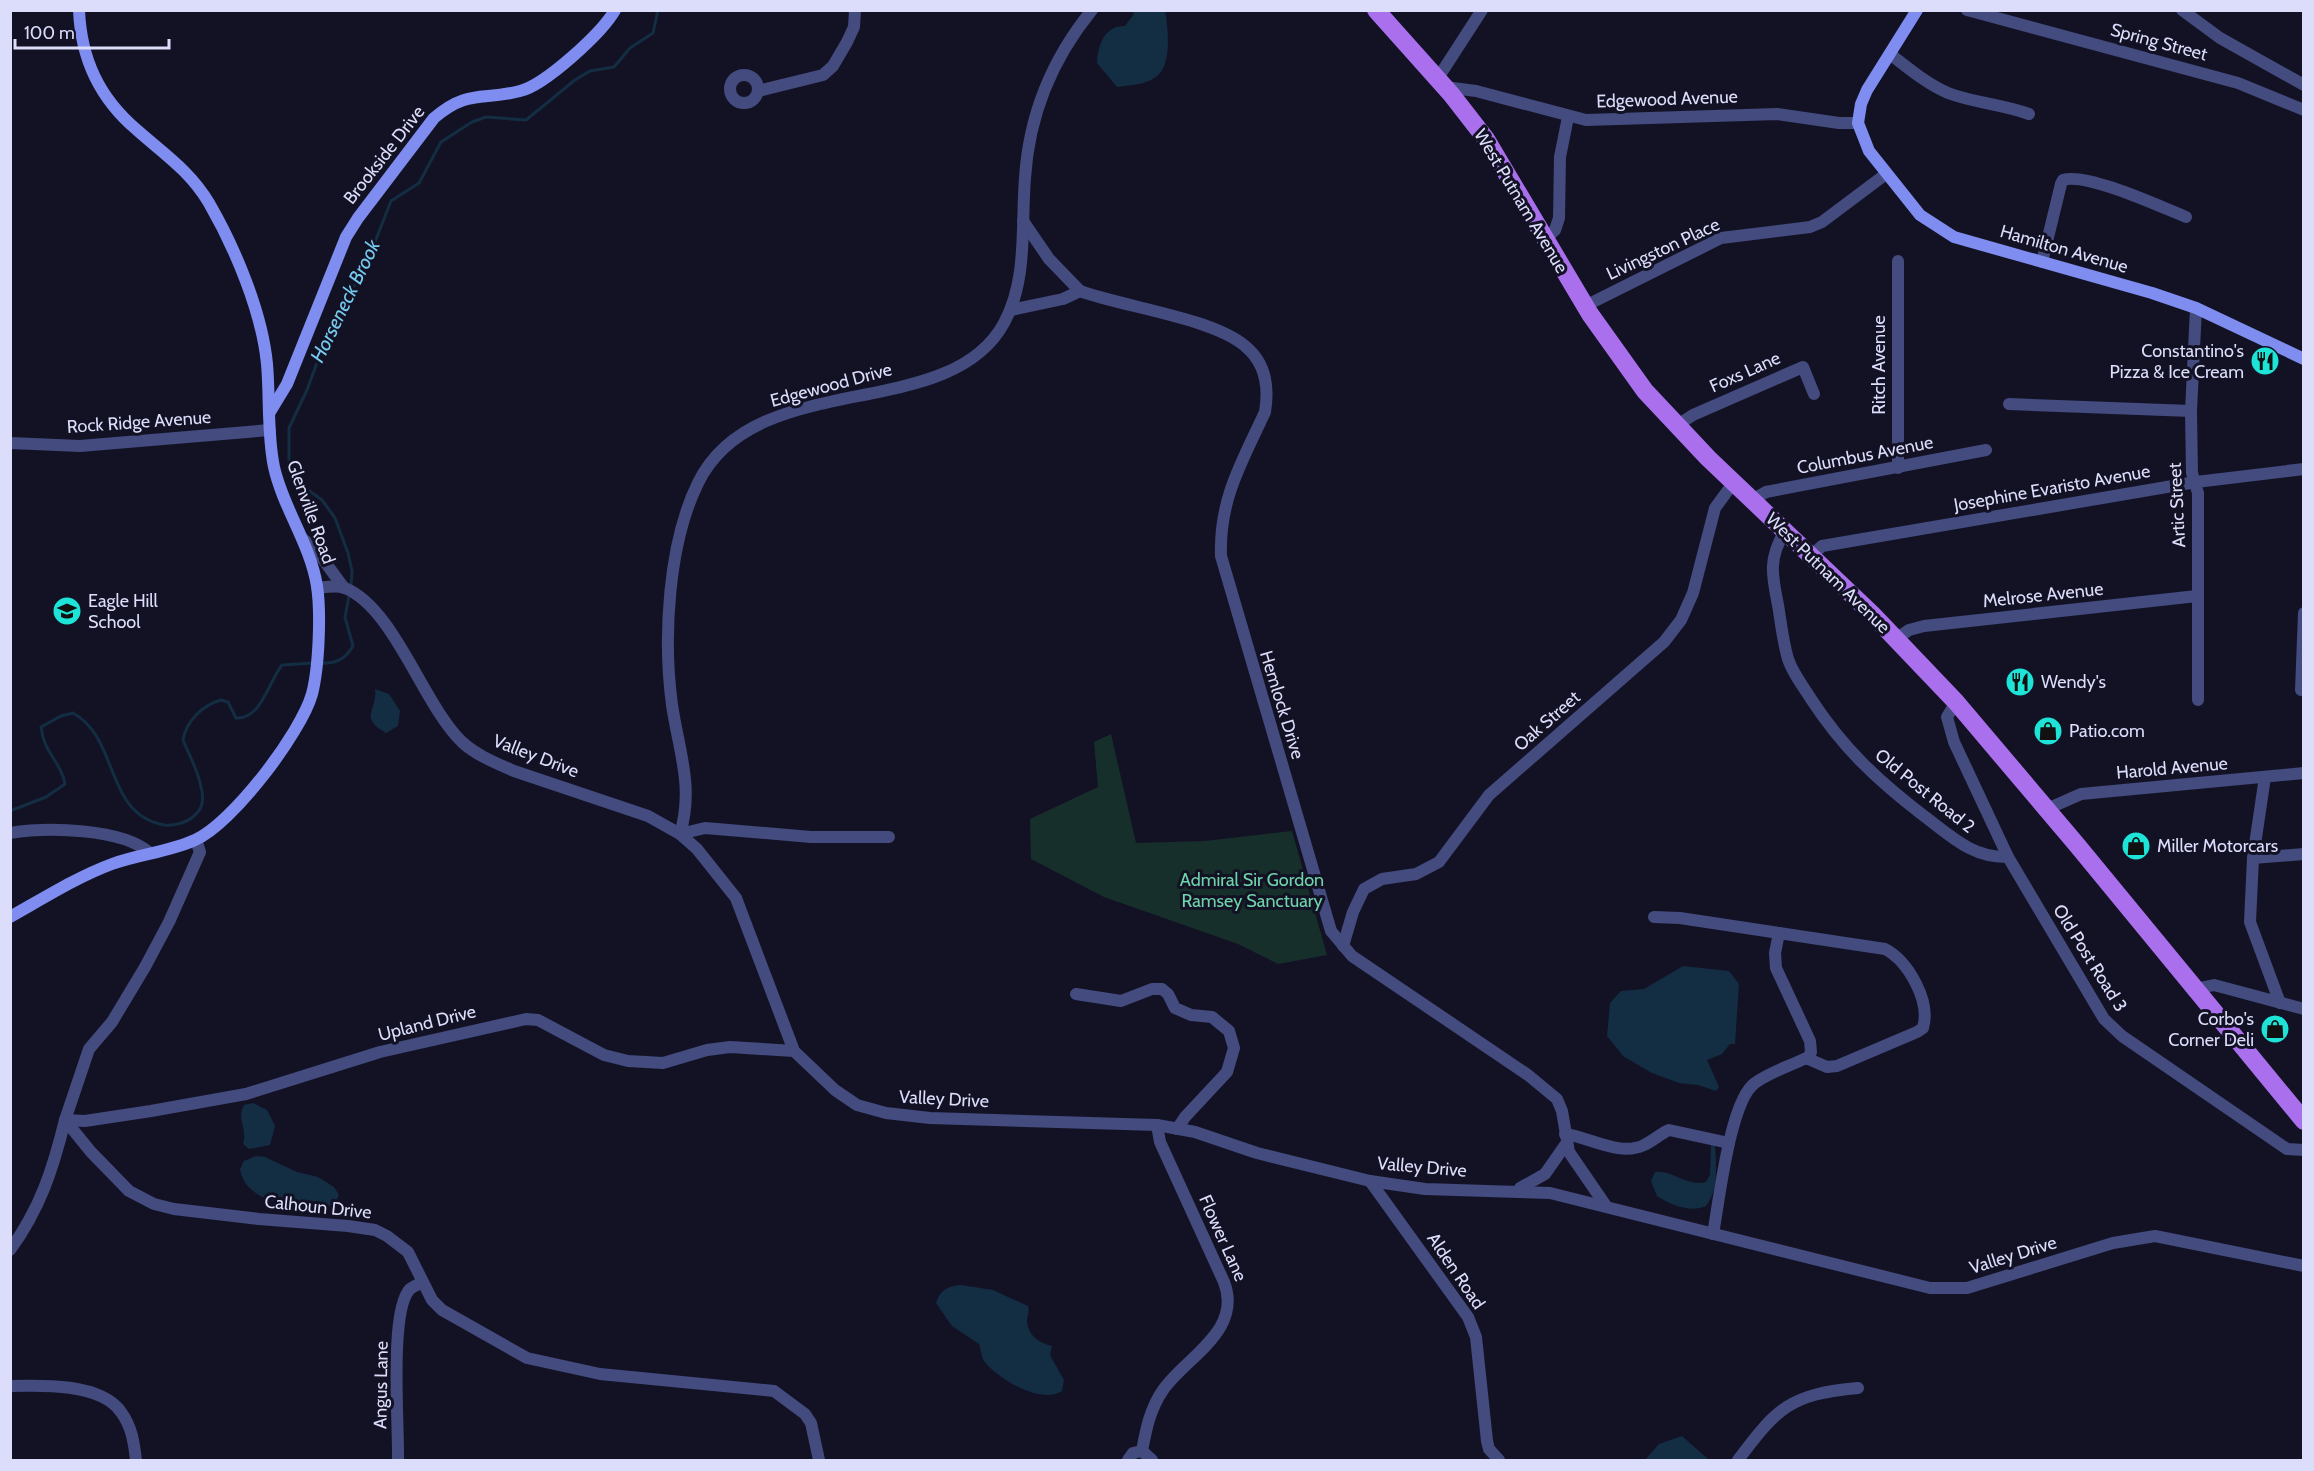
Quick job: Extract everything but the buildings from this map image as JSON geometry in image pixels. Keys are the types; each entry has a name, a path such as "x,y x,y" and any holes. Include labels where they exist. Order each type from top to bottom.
{"main road":[{"name":"Glenville Road","path":"10,917 96,870 196,840 240,803 268,768 304,714 311,697 318,656 317,588 302,538 276,474 270,430 267,360 252,299 209,204 188,173 127,121 101,91 83,51 79,10"},
{"name":"Brookside Drive","path":"270,412 287,384 346,237 434,118 447,107 473,96 524,91 593,39 615,10"},
{"name":"West Putnam Avenue","path":"1376,10 1442,83 1486,139 1586,306 1645,391 1676,426 1896,639 1956,702 2048,809 2304,1121"},
{"path":"1858,123 1864,97 1917,10"},
{"name":"Hamilton Avenue","path":"1858,123 1869,151 1886,174 1920,215 1940,229 1965,240 2196,308 2304,359"}],"street":[{"path":"758,91 823,75 833,66 847,42 854,27 855,10"},
{"name":"Edgewood Drive","path":"680,834 686,814 687,783 672,706 668,626 673,581 685,520 693,495 706,469 742,434 772,418 909,383 962,364 985,347 1003,325 1011,310 1019,282 1026,158 1040,99 1064,49 1092,10"},
{"path":"1442,83 1482,10"},
{"name":"Spring Street","path":"1967,10 2238,82 2304,110"},
{"path":"2182,10 2220,38 2304,85"},
{"path":"1890,54 1923,79 1948,93 2004,105 2028,114"},
{"name":"Edgewood Avenue","path":"1442,83 1568,117 1612,121 1777,114 1839,123 1858,123"},
{"path":"1545,239 1555,230 1558,218 1560,157 1568,117"},
{"name":"Livingston Place","path":"1586,306 1720,238 1810,227 1822,222 1886,174"},
{"path":"2042,262 2061,184 2063,180 2071,177 2094,182 2186,217"},
{"path":"1011,310 1063,299 1080,291 1049,259 1023,221"},
{"name":"Ritch Avenue","path":"1898,261 1898,468"},
{"name":"Hemlock Drive","path":"1080,291 1217,330 1245,346 1264,373 1268,387 1265,412 1229,490 1222,526 1221,556 1331,931 1353,956 1550,1092 1557,1099 1562,1111 1565,1139 1586,1180 1606,1206"},
{"name":"Artic Street","path":"2196,308 2191,411 2192,473 2196,482 2198,700"},
{"name":"Foxs Lane","path":"1676,426 1693,415 1803,367 1814,394"},
{"path":"2008,404 2191,411"},
{"name":"Rock Ridge Avenue","path":"10,443 80,446 270,430"},
{"name":"Columbus Avenue","path":"1752,500 1766,492 1986,450"},
{"name":"Josephine Evaristo Avenue","path":"1811,556 1822,546 2196,482 2304,469"},
{"name":"Oak Street","path":"1343,946 1353,912 1364,889 1382,879 1416,874 1439,862 1489,795 1664,642 1681,620 1693,593 1715,508 1734,482"},
{"name":"Old Post Road 2","path":"1785,531 1773,558 1779,613 1788,659 1818,709 1850,752 1881,783 1965,847 1985,856 2008,857"},
{"name":"Valley Drive","path":"302,538 317,551 350,591 385,624 437,709 463,743 493,762 540,781 648,816 680,834 697,849 736,898 794,1050 835,1090 857,1105 886,1113 930,1118 1157,1125 1370,1182 1425,1188 1550,1192 1930,1288 1967,1288 2113,1243 2155,1236 2304,1266"},
{"path":"317,588 350,591"},
{"name":"Melrose Avenue","path":"1896,639 1909,630 1924,626 2197,596"},
{"path":"2301,690 2304,613"},
{"name":"Old Post Road 3","path":"1956,702 1947,717 1949,731 2008,857 2094,1006 2112,1028 2252,1126 2287,1149 2304,1150"},
{"name":"Harold Avenue","path":"2048,809 2081,794 2304,772"},
{"path":"2265,777 2253,858 2250,922 2280,1003"},
{"path":"680,834 705,828 811,837 889,837"},
{"path":"10,833 55,830 112,837 141,845 150,853"},
{"path":"10,1250 31,1221 39,1202 89,1048 112,1022 169,922 200,852 196,840"},
{"path":"2253,858 2304,854"},
{"path":"1654,917 1680,918 1885,949 1896,954 1912,972 1925,1016 1923,1028 1837,1066 1827,1067 1808,1059"},
{"path":"1713,1234 1728,1143 1745,1094 1754,1083 1808,1059 1811,1052 1810,1041 1776,968 1775,953 1779,933"},
{"path":"2195,989 2214,985 2304,1009"},
{"path":"1076,994 1121,1001 1152,989 1162,989 1168,994 1174,1008 1191,1015 1212,1017 1229,1031 1234,1048 1227,1072 1185,1117 1177,1129"},
{"name":"Upland Drive","path":"65,1120 84,1121 236,1096 285,1084 380,1052 526,1019 538,1020 604,1055 628,1061 663,1063 707,1050 730,1047 794,1050"},
{"name":"Calhoun Drive","path":"65,1120 110,1172 141,1199 174,1209 375,1230 408,1252 423,1283 442,1311 514,1352 541,1363 600,1374 774,1390 805,1414 811,1423 819,1461"},
{"name":"Flower Lane","path":"1142,1451 1149,1417 1164,1389 1212,1343 1228,1303 1224,1282 1160,1142 1157,1125"},
{"path":"1516,1190 1545,1174 1565,1139 1619,1149 1643,1146 1669,1130 1728,1143"},
{"name":"Alden Road","path":"1370,1182 1468,1317 1476,1337 1486,1441 1498,1461"},
{"name":"Angus Lane","path":"398,1461 395,1366 398,1343 406,1296 410,1289 423,1283"},
{"path":"10,1386 67,1387 109,1401 120,1409 127,1422 136,1461"},
{"path":"1738,1461 1760,1429 1791,1403 1808,1395 1858,1388"},
{"path":"1128,1461 1133,1453 1142,1451 1152,1461"}],"green space":[{"name":"Admiral Sir Gordon Ramsey Sanctuary","path":"1111,734 1136,843 1205,841 1292,831 1327,955 1278,964 1238,944 1104,897 1031,859 1030,819 1098,787 1094,742"}],"water":[{"path":"1133,11 1165,11 1167,54 1162,69 1154,78 1139,84 1117,87 1097,63 1099,50 1107,33 1112,29 1125,26 1134,14"},
{"path":"375,689 389,694 400,711 398,726 386,733 371,718"},
{"path":"1683,966 1729,971 1739,984 1735,1044 1730,1044 1722,1054 1707,1060 1719,1087 1716,1091 1698,1085 1679,1083 1652,1073 1623,1056 1607,1036 1610,1003 1621,991 1644,989"},
{"path":"253,1103 267,1110 275,1126 270,1145 249,1149 243,1144 241,1115 244,1105"},
{"path":"1711,1144 1715,1145 1716,1177 1713,1192 1706,1206 1694,1209 1681,1207 1657,1196 1651,1181 1655,1172 1668,1173 1686,1181 1706,1182 1710,1175"},
{"path":"256,1156 265,1157 297,1172 318,1177 334,1187 339,1195 334,1206 293,1205 264,1198 253,1191 245,1182 240,1169 244,1161"},
{"path":"961,1285 993,1290 1028,1306 1027,1321 1032,1335 1039,1341 1052,1346 1050,1355 1064,1380 1062,1391 1043,1395 1020,1388 999,1375 984,1361 979,1344 952,1326 936,1303 945,1290"},
{"path":"1682,1436 1709,1460 1645,1460 1659,1444"}],"waterway":[{"name":"Horseneck Brook","path":"351,586 352,571 348,553 335,518 322,500 294,480 289,470 289,428 307,390 332,322 364,270 391,201 419,183 441,142 472,122 486,117 526,120 575,80 590,71 614,67 630,48 653,33 658,10"},
{"name":"Horseneck Brook","path":"319,663 339,660 347,655 353,646 345,617 349,596"},
{"name":"Horseneck Brook","path":"10,811 46,797 65,784 60,769 45,744 41,727 61,716 73,713 88,725 99,740 121,792 131,807 145,818 164,825 187,820 199,810 202,799 198,775 183,740 188,726 196,715 214,702 221,700 228,702 236,718 245,717 252,713 264,698 282,665 313,663"}],"place":[{"name":"Constantino's Pizza & Ice Cream","path":"2265,361"},
{"name":"Eagle Hill School","path":"67,611"},
{"name":"Wendy's","path":"2020,682"},
{"name":"Patio.com","path":"2048,731"},
{"name":"Miller Motorcars","path":"2136,846"},
{"name":"Corbo's Corner Deli","path":"2275,1029"}]}
